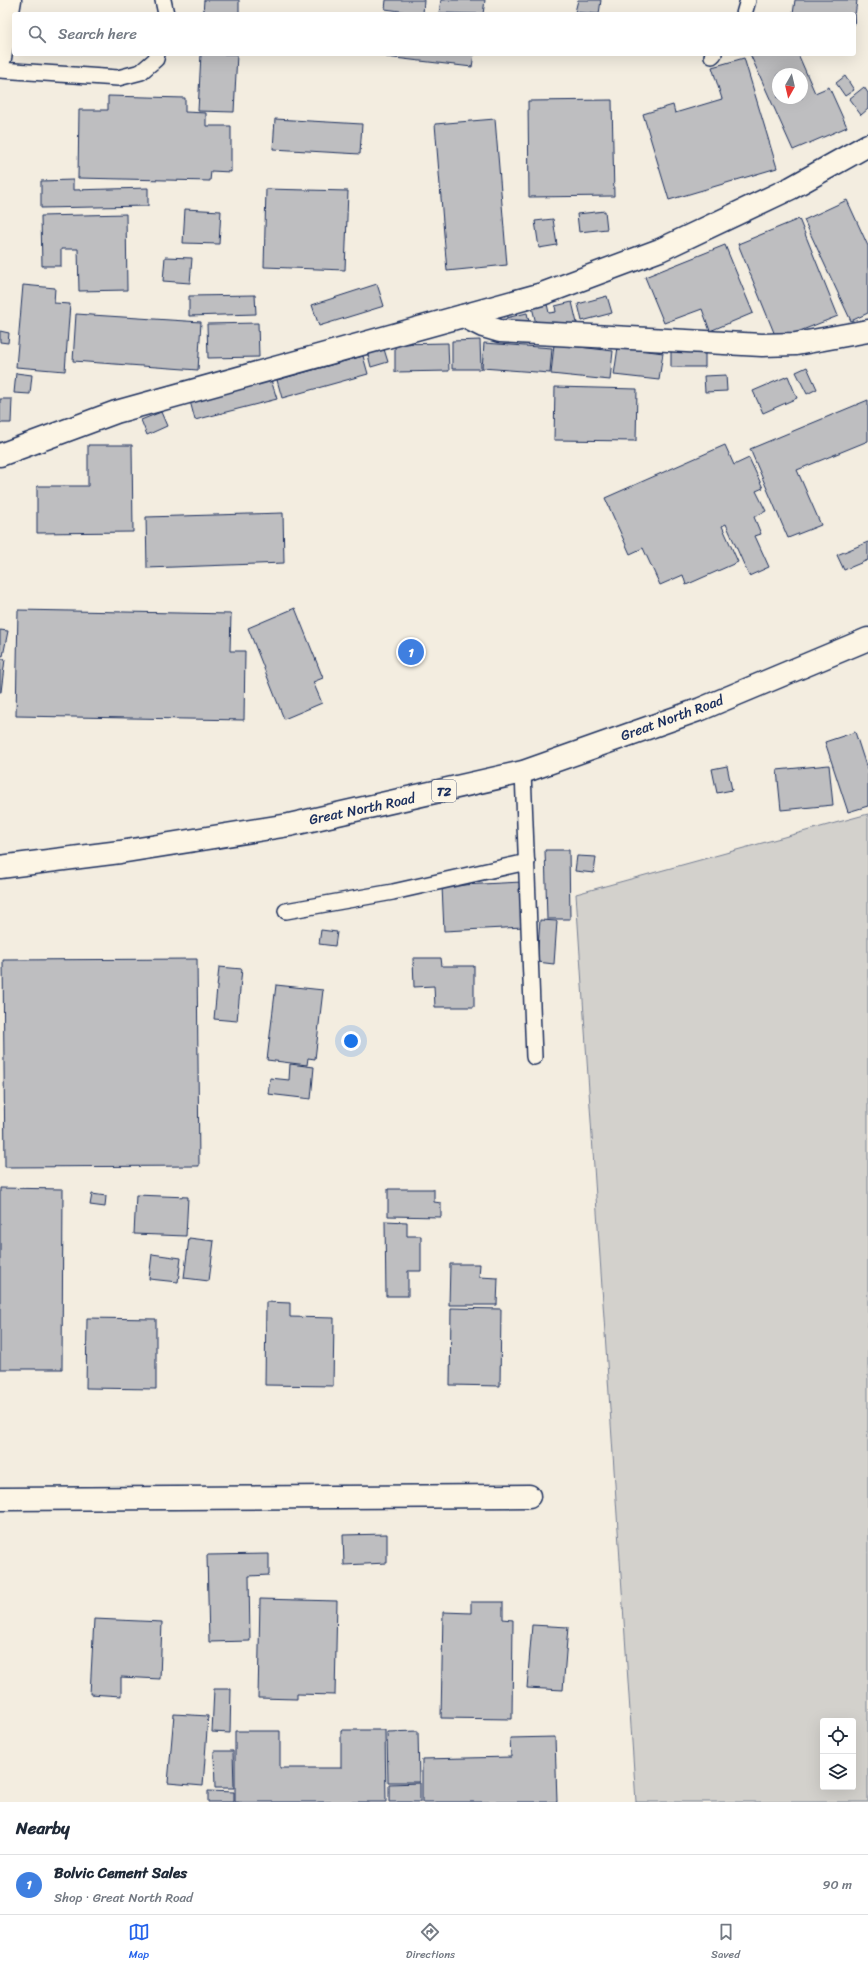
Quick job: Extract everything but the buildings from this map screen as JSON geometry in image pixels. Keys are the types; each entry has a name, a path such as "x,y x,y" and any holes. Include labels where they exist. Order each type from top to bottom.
{"main road":[{"path":"0,58 10,0"},
{"path":"0,455 116,412 542,294 660,250 791,188 868,145"},
{"path":"463,316 483,326 500,331 762,345 796,344 868,331"},
{"name":"Great North Road","path":"0,867 120,852 289,825 523,772 701,709 868,639"},
{"path":"0,1499 529,1496"}],"lane":[{"path":"163,0 166,12"},
{"path":"745,12 748,0"},
{"path":"0,70 118,78 141,72 156,59 157,56"},
{"path":"523,772 534,1057"},
{"path":"286,911 393,892 526,862"}],"shaded area":[{"path":"868,814 868,1802 636,1802 576,894"}],"place":[{"name":"Bolvic Cement Sales","path":"411,652"}]}
